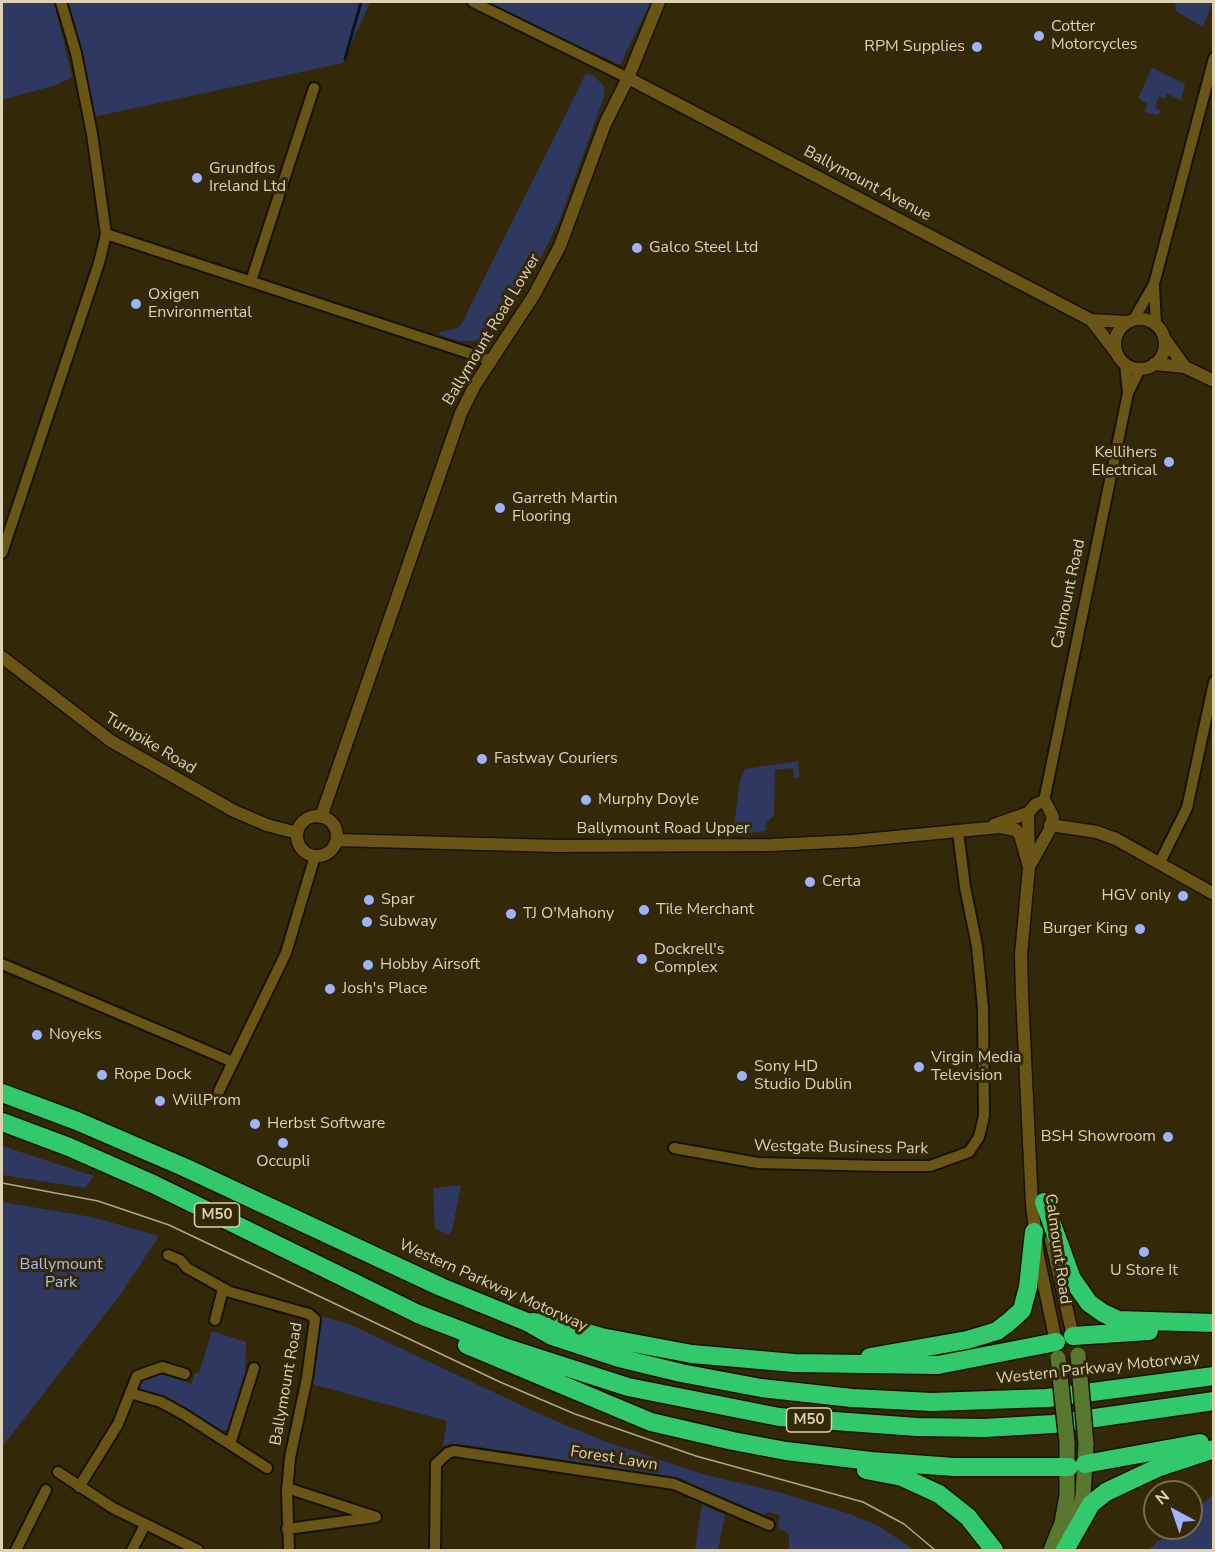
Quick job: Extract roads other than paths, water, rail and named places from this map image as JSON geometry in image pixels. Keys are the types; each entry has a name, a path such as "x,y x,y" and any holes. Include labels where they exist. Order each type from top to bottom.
{"highway":[{"name":"Western Parkway Motorway","path":"2,1094 77,1121 175,1163 441,1287 527,1322 552,1336 619,1358 670,1370 761,1388 852,1398 932,1402 1047,1398 1214,1376"},
{"name":"M50","path":"2,1122 69,1147 153,1184 418,1314 501,1346 628,1387 779,1417 859,1425 984,1428 1053,1424 1214,1401"},
{"path":"1044,1202 1072,1279 1089,1303 1118,1320 1214,1325"},
{"name":"M50","path":"829,1364 967,1340 997,1331 1022,1310 1028,1287 1034,1232"},
{"name":"M50","path":"418,1314 442,1334 651,1422 726,1445 909,1479 924,1485 954,1504 975,1525 994,1551"},
{"name":"M50","path":"527,1322 551,1323 601,1337 692,1354 758,1361 938,1365 1057,1350"},
{"path":"1073,1336 1214,1325"},
{"name":"M50","path":"651,1422 770,1448 830,1457 954,1467 1077,1466 1214,1440"},
{"path":"1065,1551 1092,1504 1106,1492 1157,1468 1214,1449"}],"main road":[{"path":"1051,1551 1062,1523 1077,1466 1086,1444 1078,1355 1073,1336 1057,1350 1067,1442 1077,1466 1083,1496 1065,1551"}],"street":[{"path":"2,553 99,263 106,234 89,118 76,53 61,2"},
{"path":"473,2 628,78"},
{"name":"Ballymount Road Lower","path":"321,817 461,413 490,360 534,295 560,246 605,124 628,78 659,2"},
{"path":"1156,325 1154,284 1214,58"},
{"name":"Ballymount Avenue","path":"628,78 1091,320 1116,351"},
{"path":"251,281 314,88"},
{"path":"106,234 490,360"},
{"path":"1154,284 1130,321 1116,334 1116,351 1125,364 1140,369 1154,364 1185,367 1214,381"},
{"name":"Ballymount Avenue","path":"1091,320 1130,321"},
{"path":"1130,321 1150,320 1156,325 1185,367"},
{"path":"1154,364 1163,353 1164,338"},
{"name":"Calmount Road","path":"1125,364 1128,393"},
{"name":"Calmount Road","path":"1044,801 1128,393 1140,369"},
{"name":"Turnpike Road","path":"2,657 111,741 234,811 267,825 297,833"},
{"path":"1160,862 1187,808 1214,682"},
{"path":"1044,801 1052,811 1050,825 1097,832 1160,862 1214,894"},
{"name":"Ballymount Road Upper","path":"337,840 556,846 771,845 854,842 988,827 1028,813 1032,806 1044,801"},
{"name":"Calmount Road","path":"1028,813 1029,867 1021,955 1030,1161 1034,1232 1057,1350"},
{"path":"321,817 334,826 337,840 329,852 315,856 303,851 297,839 297,833 308,818 321,817"},
{"name":"Calmount Road","path":"1029,867 1050,825"},
{"name":"Ballymount Road Upper","path":"988,827 1016,830 1024,844 1029,867"},
{"name":"Westgate Business Park","path":"674,1148 758,1163 891,1166 930,1166 969,1152 979,1137 984,1116 983,1008 977,946 963,876 958,832"},
{"path":"219,1092 286,953 315,856"},
{"path":"2,964 232,1062"},
{"name":"Calmount Road","path":"1030,1161 1044,1202 1073,1336"},
{"name":"Ballymount Road","path":"168,1255 180,1260 187,1268 223,1289 309,1314 315,1319 307,1378 290,1458 287,1488 289,1551"},
{"path":"215,1320 223,1289"},
{"path":"79,1487 104,1450 137,1376 162,1367 185,1374"},
{"path":"230,1444 254,1368"},
{"path":"130,1393 161,1402 183,1414 267,1468"},
{"name":"Forest Lawn","path":"435,1551 436,1464 448,1453 464,1451 674,1484 769,1525"},
{"path":"58,1472 79,1487 145,1525 198,1551"},
{"path":"287,1488 379,1518 287,1529"},
{"path":"16,1551 46,1490"},
{"path":"132,1551 145,1525"}],"waterway":[{"path":"345,59 361,2"}],"tram line":[{"path":"2,1183 98,1201 169,1225 500,1382 575,1414 696,1456 863,1502 904,1524 935,1550"}],"place":[{"name":"Cotter Motorcycles","path":"1039,36"},
{"name":"RPM Supplies","path":"977,47"},
{"name":"Grundfos Ireland Ltd","path":"197,178"},
{"name":"Galco Steel Ltd","path":"637,248"},
{"name":"Oxigen Environmental","path":"136,304"},
{"name":"Kellihers Electrical","path":"1169,462"},
{"name":"Garreth Martin Flooring","path":"500,508"},
{"name":"Fastway Couriers","path":"482,759"},
{"name":"Murphy Doyle","path":"586,800"},
{"name":"Certa","path":"810,882"},
{"name":"HGV only","path":"1183,896"},
{"name":"Spar","path":"369,900"},
{"name":"Tile Merchant","path":"644,910"},
{"name":"TJ O'Mahony","path":"511,914"},
{"name":"Subway","path":"367,922"},
{"name":"Burger King","path":"1140,929"},
{"name":"Dockrell's Complex","path":"642,959"},
{"name":"Hobby Airsoft","path":"368,965"},
{"name":"Josh's Place","path":"330,989"},
{"name":"Noyeks","path":"37,1035"},
{"name":"Virgin Media Television","path":"919,1067"},
{"name":"Rope Dock","path":"102,1075"},
{"name":"Sony HD Studio Dublin","path":"742,1076"},
{"name":"WillProm","path":"160,1101"},
{"name":"Herbst Software","path":"255,1124"},
{"name":"BSH Showroom","path":"1168,1137"},
{"name":"Occupli","path":"283,1143"},
{"name":"U Store It","path":"1144,1252"}],"park label":[{"name":"Ballymount Park","path":"61,1274"}]}
